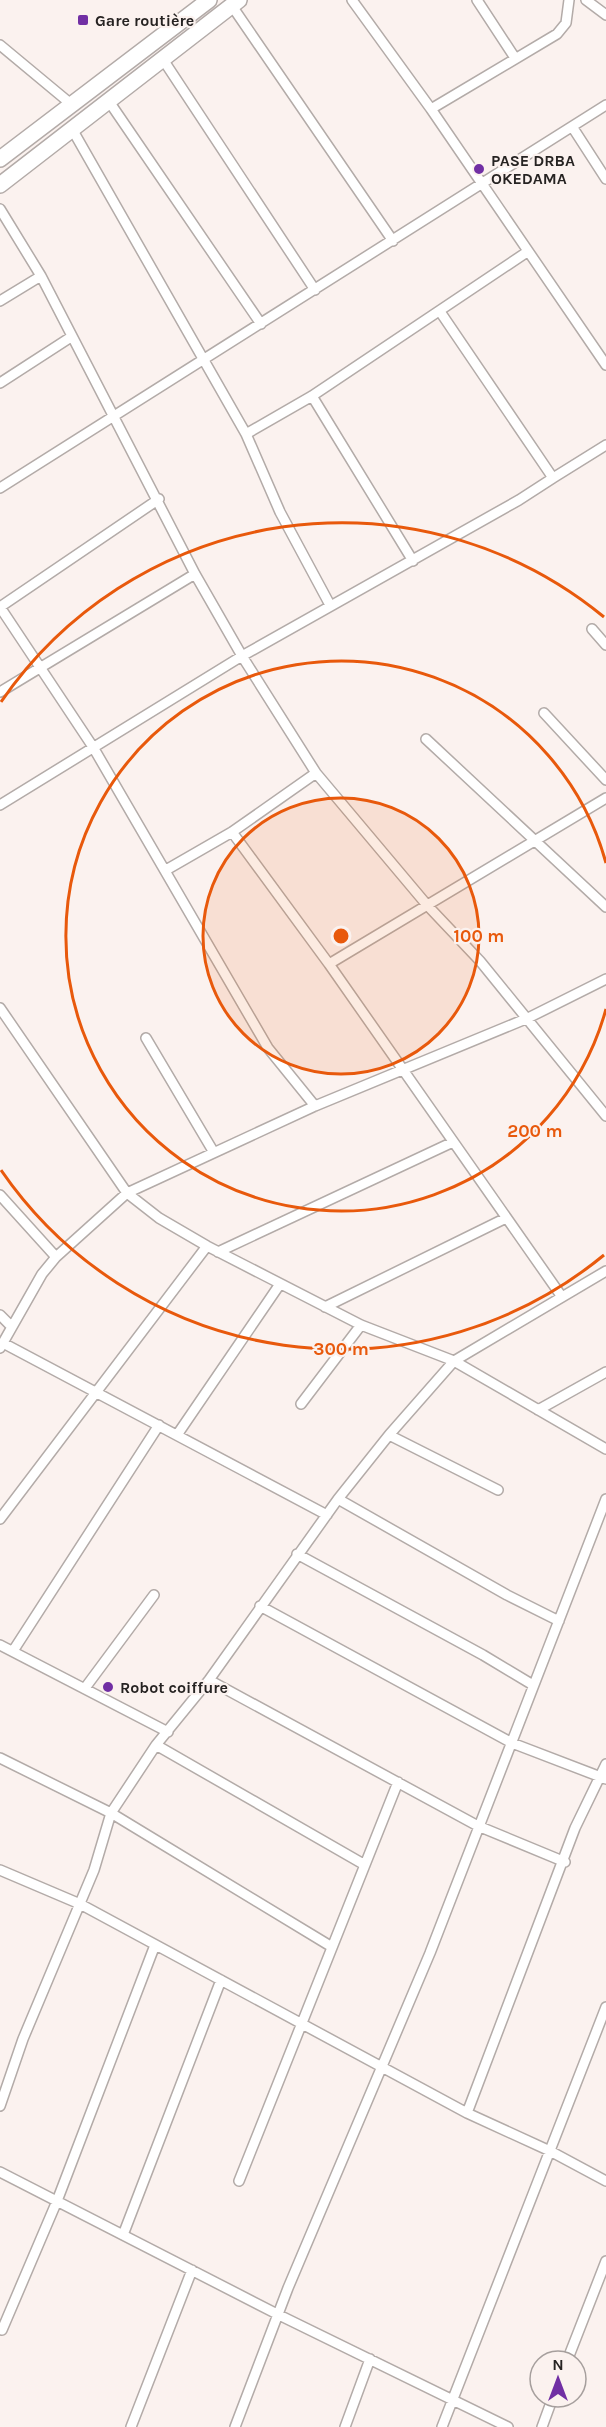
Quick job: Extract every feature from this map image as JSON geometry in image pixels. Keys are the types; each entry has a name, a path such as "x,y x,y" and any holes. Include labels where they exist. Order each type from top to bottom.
{"main road":[{"path":"0,159 199,3"},
{"path":"0,185 235,3"}],"street":[{"path":"352,0 431,109 606,365"},
{"path":"477,0 515,58"},
{"path":"431,109 557,34 566,23 569,0"},
{"path":"586,0 606,15"},
{"path":"235,3 393,241"},
{"path":"0,45 71,104"},
{"path":"162,58 315,290"},
{"path":"108,100 261,324"},
{"path":"0,488 573,128 606,105"},
{"path":"573,128 606,180"},
{"path":"72,129 246,434 280,512 330,605"},
{"path":"0,209 41,276 113,417 159,499 195,574 242,656 316,773 427,905 480,960 606,1116"},
{"path":"246,434 312,396 441,313 527,252"},
{"path":"0,301 41,276"},
{"path":"441,313 553,478"},
{"path":"0,383 71,337"},
{"path":"312,396 412,561"},
{"path":"0,805 242,656 519,500 606,445"},
{"path":"159,499 0,607 93,747 268,1047 315,1106"},
{"path":"0,692 195,574"},
{"path":"592,629 606,645"},
{"path":"544,713 606,780"},
{"path":"426,740 606,907"},
{"path":"166,870 232,832 316,773"},
{"path":"329,964 606,798"},
{"path":"232,832 329,964 562,1297"},
{"path":"327,1515 96,1392 2,1345 11,1326 56,1257 127,1192 315,1106 528,1018 606,980"},
{"path":"0,1008 127,1192 159,1218 218,1252 361,1325 454,1361 606,1449"},
{"path":"146,1038 213,1151"},
{"path":"218,1252 453,1142"},
{"path":"0,1195 56,1257"},
{"path":"325,1307 506,1218"},
{"path":"0,1519 207,1246"},
{"path":"0,2106 23,2039 94,1870 111,1813 156,1745 209,1680 297,1554 338,1500 389,1435 454,1361 606,1271"},
{"path":"177,1435 280,1284"},
{"path":"0,1316 11,1326"},
{"path":"301,1404 361,1325"},
{"path":"538,1410 606,1372"},
{"path":"13,1651 159,1425"},
{"path":"389,1435 498,1490"},
{"path":"235,2427 279,2315 430,1953 606,1499"},
{"path":"338,1500 507,1595 559,1621"},
{"path":"297,1554 483,1655 533,1685"},
{"path":"85,1688 154,1595"},
{"path":"260,1606 512,1743 603,1778"},
{"path":"0,1645 168,1732"},
{"path":"209,1680 478,1826 565,1862"},
{"path":"156,1745 365,1865"},
{"path":"0,1758 111,1813 332,1947"},
{"path":"467,2113 585,1805 603,1778 606,1764"},
{"path":"238,2181 398,1782"},
{"path":"1,1874 80,1904 467,2113 550,2151 606,2181"},
{"path":"2,2330 57,2201 155,1945"},
{"path":"123,2235 221,1980"},
{"path":"442,2427 606,2007"},
{"path":"0,2172 279,2315 508,2427"},
{"path":"572,2349 606,2261"},
{"path":"131,2427 192,2270"},
{"path":"345,2427 370,2359"},
{"path":"542,2427 549,2409"}],"place":[{"name":"Gare routière","path":"83,20"},
{"name":"PASE DRBA OKEDAMA","path":"479,169"},
{"name":"Robot coiffure","path":"108,1687"}]}
